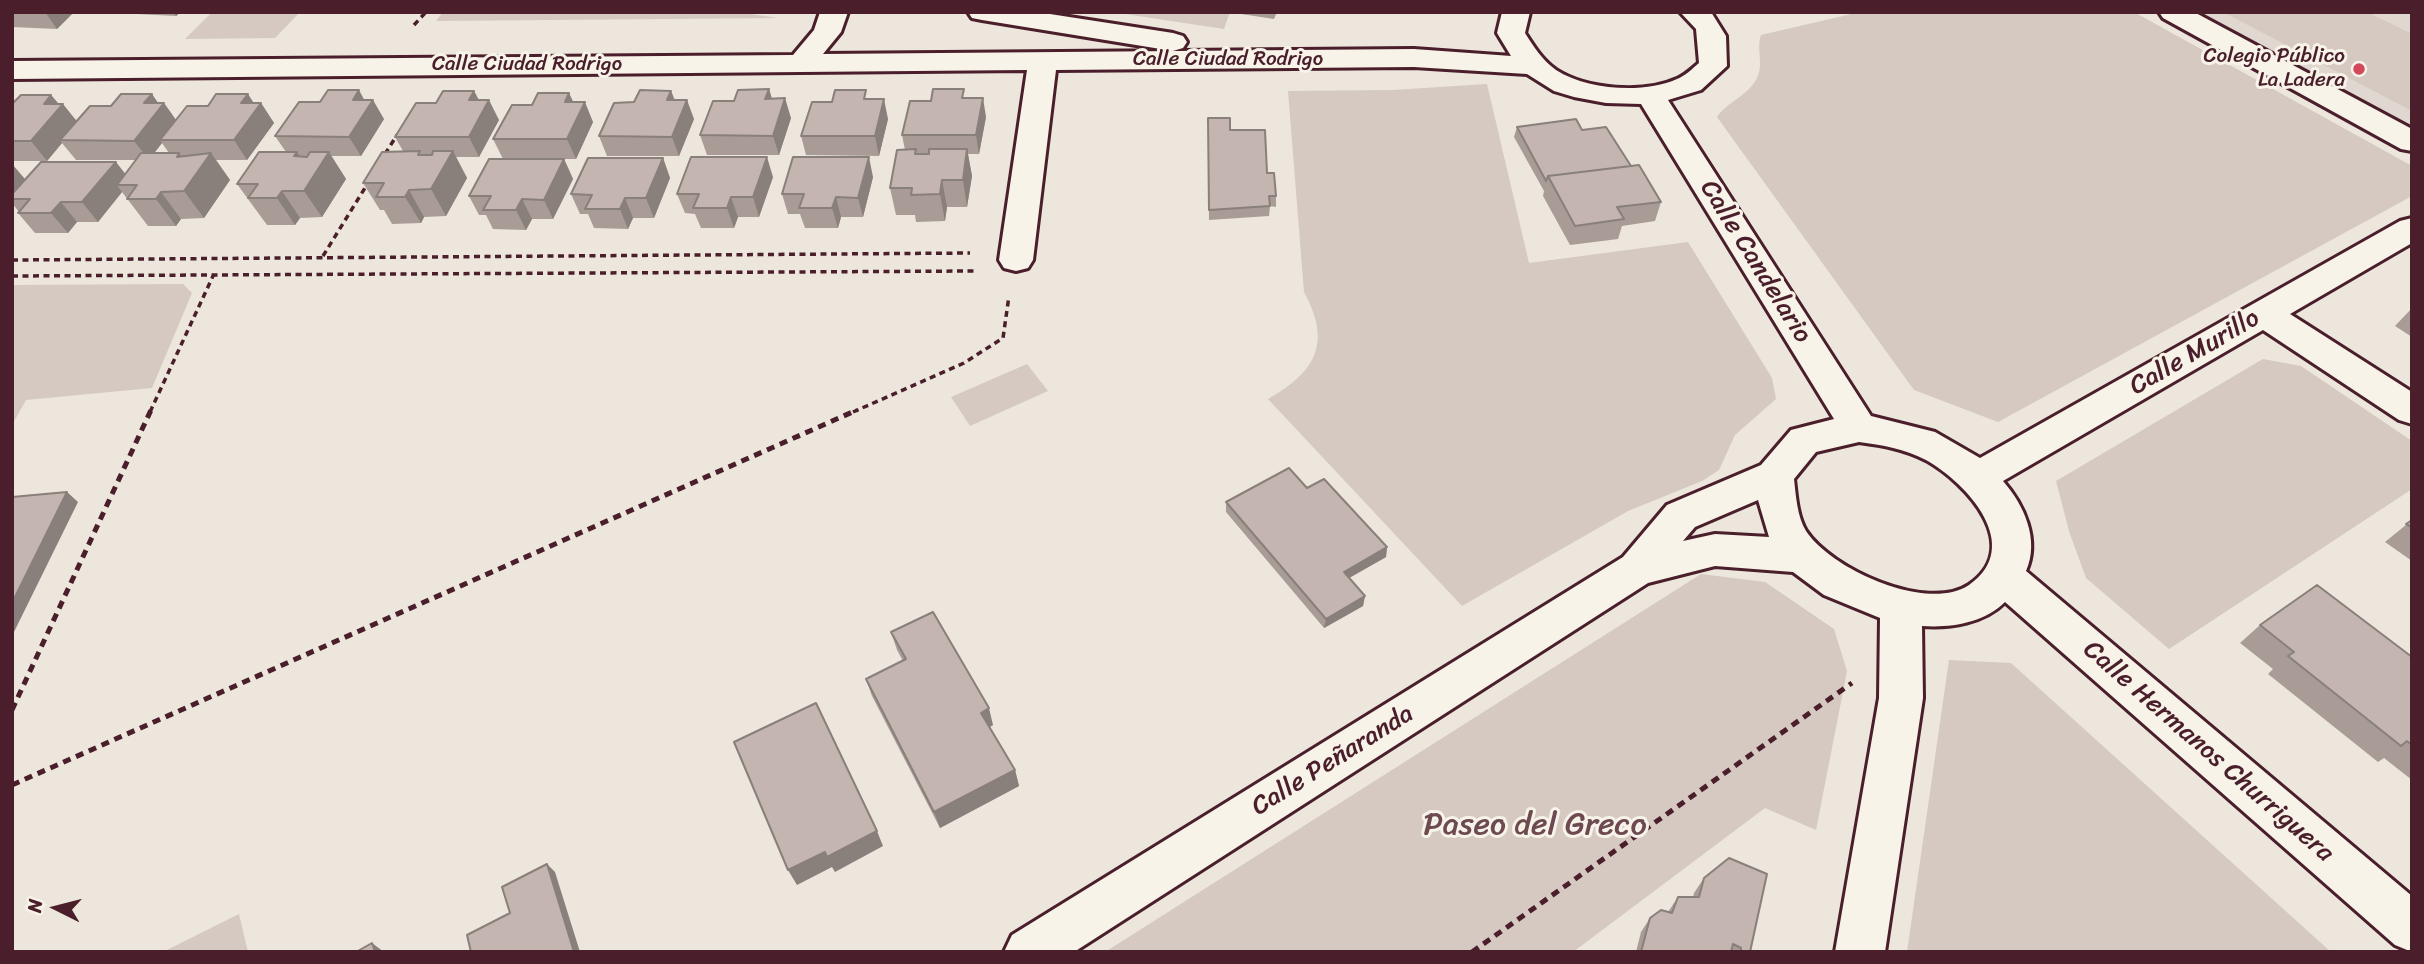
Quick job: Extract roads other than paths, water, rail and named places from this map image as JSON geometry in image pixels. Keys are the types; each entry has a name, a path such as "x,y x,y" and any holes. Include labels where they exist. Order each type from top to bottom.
{"street":[{"path":"801,63 827,32 834,12"},
{"path":"982,12 1268,60"},
{"path":"2173,12 2412,142"},
{"path":"1514,22 1533,66 1557,80 1586,91 1619,96 1650,95 1690,85 1713,66 1716,41 1705,14"},
{"name":"Calle Ciudad Rodrigo","path":"1414,58 1514,22"},
{"name":"Calle Ciudad Rodrigo","path":"12,70 1414,58 1533,66"},
{"path":"1014,265 1043,61"},
{"name":"Calle Candelario","path":"1650,95 1859,428"},
{"name":"Calle Murillo","path":"1978,477 2412,229"},
{"path":"2263,313 2412,410"},
{"path":"1859,428 1902,434 1942,451 1978,477 2004,510 2014,545 2005,577 1981,599 1944,610 1901,608 1847,589 1802,555 1778,515 1775,476 1804,440 1859,428"},
{"name":"Calle Peñaranda","path":"1029,952 1637,569 1681,516 1775,476"},
{"name":"Calle Peñaranda","path":"1637,569 1715,550 1802,555"},
{"name":"Calle Hermanos Churriguera","path":"2005,577 2412,928"},
{"path":"1860,952 1902,698 1901,608"}],"place":[{"name":"Colegio Público La Ladera","path":"2359,69"}],"park label":[{"name":"Paseo del Greco","path":"1535,826"}]}
